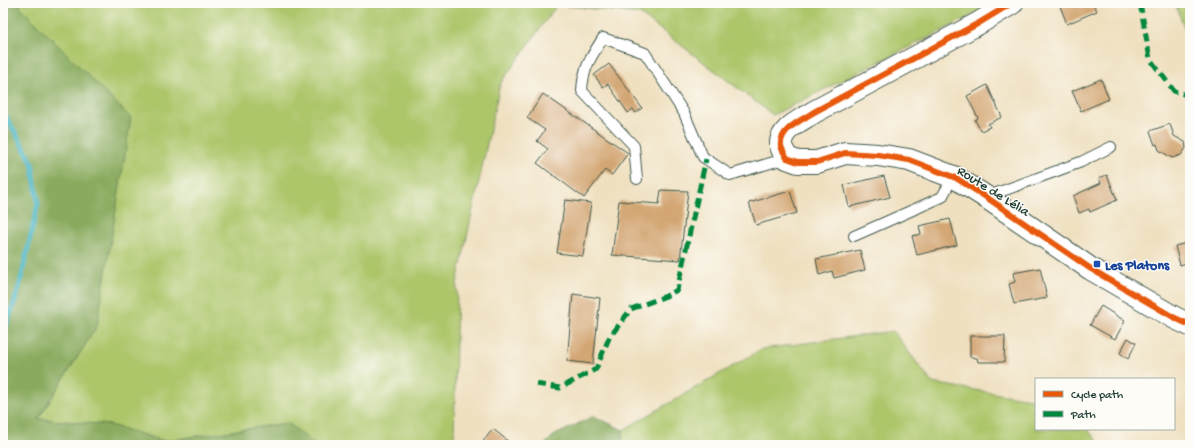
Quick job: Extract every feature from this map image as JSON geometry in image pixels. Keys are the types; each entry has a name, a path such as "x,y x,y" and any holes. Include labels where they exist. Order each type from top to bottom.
{"street":[{"path":"787,158 781,148 782,139 789,128 820,109 979,23 1012,3"},
{"name":"Route de Lélia","path":"787,158 798,162 817,162 845,153 878,155 909,160 953,177 986,197 1091,269 1175,318 1190,325"}],"lane":[{"path":"638,179 634,146 582,91 582,80 588,63 603,38 645,52 684,113 703,157 706,160 730,174 787,158"},
{"path":"986,197 1081,162 1111,147"},
{"path":"854,236 942,197 953,177"}],"green space":[{"path":"3,3 21,3 20,7 131,118 97,326 38,419 110,425 164,441 288,423 315,445 3,445"},
{"path":"21,3 997,3 773,115 640,14 557,5 500,84 457,283 454,445 315,445 288,423 164,441 110,425 38,419 97,326 20,7"},
{"path":"1175,3 1190,3 1190,43"},
{"path":"893,331 932,383 1035,400 1035,430 1088,430 1101,445 622,445 623,430 762,349"},
{"path":"594,416 623,430 622,445 544,445 553,436"}],"building":[{"path":"1066,3 1093,3 1097,11 1067,24 1060,6"},
{"path":"609,64 642,108 636,113 633,109 628,113 608,84 603,87 594,75"},
{"path":"1101,79 1109,99 1081,111 1072,91"},
{"path":"987,85 1002,117 988,124 990,127 981,131 975,120 978,118 967,96"},
{"path":"543,94 628,153 612,175 605,170 584,198 537,163 548,149 537,141 545,130 527,118"},
{"path":"1170,124 1174,136 1185,142 1186,148 1181,155 1172,158 1159,150 1157,144 1155,145 1150,131"},
{"path":"1107,175 1117,200 1090,212 1089,209 1079,213 1073,196 1101,183 1099,178"},
{"path":"884,176 890,197 849,207 844,185"},
{"path":"661,190 688,191 680,260 612,255 619,201 659,204"},
{"path":"790,191 797,213 756,225 749,203"},
{"path":"565,200 591,203 583,256 557,253"},
{"path":"950,219 957,245 917,255 912,236 921,234 919,226"},
{"path":"1190,242 1190,262 1180,265 1175,246"},
{"path":"860,250 865,270 834,278 832,271 819,275 816,259"},
{"path":"1040,268 1047,298 1014,304 1009,284 1015,282 1013,273"},
{"path":"573,294 600,298 593,364 567,361"},
{"path":"1101,306 1125,321 1115,339 1090,325"},
{"path":"970,336 1005,336 1004,362 978,362 977,358 970,357"},
{"path":"1128,338 1136,343 1128,359 1120,353"},
{"path":"493,429 513,445 480,445"}],"waterway":[{"path":"3,111 32,162 38,203 19,288 3,336"}],"marked path":[{"path":"1140,3 1150,59 1174,91 1190,96"},
{"path":"536,384 560,388 596,369 609,338 631,309 666,296 677,290 706,159"}],"cycle path":[{"path":"1012,3 979,23 814,112 792,126 787,130 781,140 781,146 787,158 798,162 817,162 845,153 878,155 909,160 956,178 1091,269 1175,318 1190,325"}],"place":[{"name":"Les Platons","path":"1097,264"}]}
